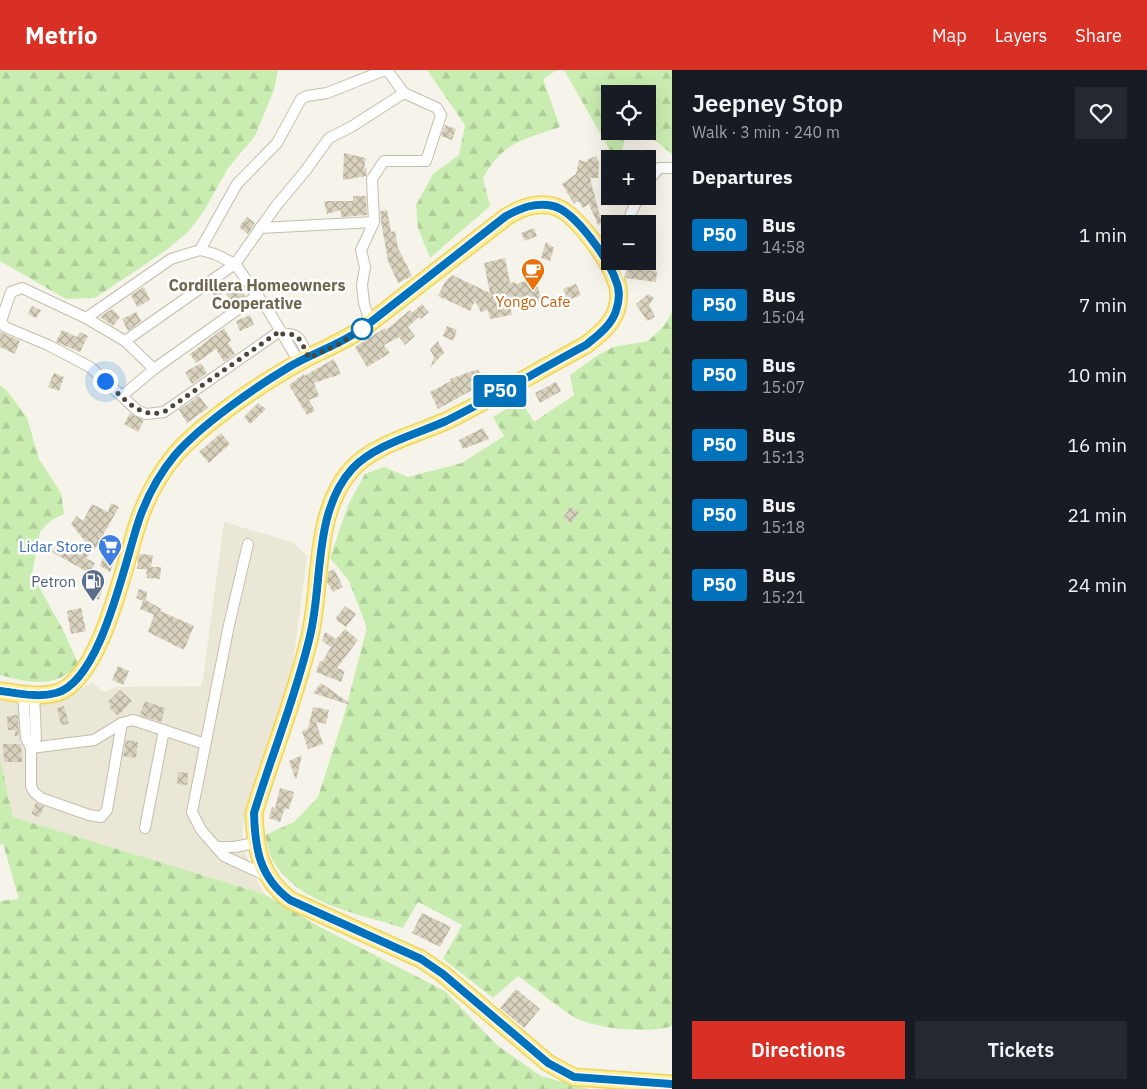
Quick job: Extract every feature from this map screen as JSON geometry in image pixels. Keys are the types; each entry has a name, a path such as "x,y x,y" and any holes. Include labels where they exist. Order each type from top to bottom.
{"main road":[{"path":"0,691 29,694 56,693 78,680 91,662 111,612 140,516 162,473 176,454 229,409 304,360 341,343 370,323 506,216 522,208 537,204 554,206 567,211 577,221 609,265 617,282 619,292 616,313 603,331 586,345 446,420 364,458 347,476 331,508 319,559 310,635 254,813 255,843 259,861 278,892 306,909 400,948 443,974 548,1063 564,1073 589,1080 672,1084"}],"street":[{"path":"200,250 237,184 276,143 301,99 327,93 386,70 404,93 437,108 440,112 440,119 426,161 384,161 380,164 372,179 374,222 361,250 365,267 362,285 364,303 370,323"},
{"path":"125,340 235,264 329,138 351,127 404,93"},
{"path":"656,172 659,168 672,168"},
{"path":"260,228 374,222"},
{"path":"86,318 171,259 200,250 215,254 235,264 258,295 281,332 304,360"},
{"path":"617,282 622,270"},
{"path":"154,369 125,340 86,318 22,288 11,292 1,316 5,327 48,345 90,367 132,406 146,414 164,412 281,332"},
{"path":"122,396 154,369 258,295"},
{"path":"248,544 228,625 192,812 200,830 224,856 267,876"},
{"path":"29,694 26,738 31,747 31,786 36,795 90,815 101,817 107,810 122,723"},
{"path":"31,747 94,740 122,723 134,720 205,744"},
{"path":"144,828 164,730"},
{"path":"216,847 234,847 255,843"}],"shaded area":[{"path":"224,522 292,542 307,556 292,671 250,797 242,830 247,858 264,894 13,817 0,758 0,701 46,704 67,698 92,682 104,692 116,687 202,686"}],"green space":[{"path":"0,70 278,70 274,90 255,136 228,168 204,211 188,232 165,251 95,298 66,299 0,261"},
{"path":"427,70 557,70 543,79 560,127 525,139 499,156 483,178 490,206 430,258 418,228 416,205 433,174 459,155 465,125"},
{"path":"564,70 672,70 672,154 654,140 656,140 656,85 601,85 601,135"},
{"path":"604,140 624,140 622,150 610,150"},
{"path":"672,312 672,1026 637,1030 595,1025 574,1017 518,976 493,998 443,959 462,925 418,902 403,928 349,912 314,898 284,876 273,861 265,835 294,822 318,797 343,719 367,628 349,581 330,558 348,505 365,474 384,467 408,477 462,463 504,436 493,417 521,400 534,422 574,395 570,375 613,347 648,341 664,326"},
{"path":"0,385 9,393 27,418 39,459 61,493 64,514 50,521 40,532 32,574 62,628 79,665 69,673 51,681 32,682 0,675"},
{"path":"0,758 13,817 264,894 320,927 445,991 497,1045 541,1076 589,1089 0,1089 0,901 19,899 3,844 0,844"}],"building":[{"path":"445,125 456,129 452,140 441,136"},
{"path":"344,153 366,158 364,169 367,168 366,176 343,180"},
{"path":"596,156 599,163 598,178 590,178 601,220 601,224 598,225 589,204 583,208 578,201 574,204 562,184 576,174 579,160 588,162 587,160"},
{"path":"353,196 366,196 367,215 341,217 341,210 327,214 324,201 353,201"},
{"path":"387,210 391,232 395,231 398,248 412,276 398,283 388,261 381,221 380,211"},
{"path":"247,217 255,223 248,234 239,227"},
{"path":"534,228 537,236 525,241 521,233"},
{"path":"546,242 554,248 550,261 541,258"},
{"path":"505,258 510,283 515,282 516,284 535,278 542,301 530,305 529,302 510,306 512,315 490,319 488,310 481,312 475,301 470,311 445,299 446,297 444,299 438,296 445,282 452,275 490,293 484,263"},
{"path":"629,270 657,271 656,282 626,278"},
{"path":"306,278 310,284 297,291 293,285"},
{"path":"220,283 225,292 215,298 211,290"},
{"path":"576,284 581,295 568,300 563,289"},
{"path":"239,286 245,296 233,304 226,294"},
{"path":"144,287 150,300 137,307 131,295"},
{"path":"648,294 654,298 649,305 655,317 647,321 636,304"},
{"path":"422,304 429,312 421,319 419,317 408,327 415,336 405,345 399,337 384,345 390,353 367,367 355,347 385,328 386,330 410,310 412,313"},
{"path":"32,306 41,310 36,318 28,314"},
{"path":"112,309 120,317 113,326 100,317"},
{"path":"136,312 141,321 128,331 122,319"},
{"path":"250,315 254,325 240,331 236,321"},
{"path":"447,326 457,330 453,341 443,336"},
{"path":"224,328 231,340 228,343 235,354 224,362 216,349 196,363 190,354"},
{"path":"62,330 77,337 80,332 88,336 80,352 56,342"},
{"path":"0,332 20,341 15,354 0,347"},
{"path":"438,341 444,353 430,368 434,357 430,350"},
{"path":"334,359 341,374 314,383 319,396 309,400 315,411 307,415 289,385 304,374 304,376"},
{"path":"201,363 207,373 192,384 185,372"},
{"path":"478,369 485,383 438,409 430,392 451,381 450,379"},
{"path":"54,373 64,377 59,391 48,387"},
{"path":"556,382 561,391 540,403 535,393"},
{"path":"199,396 208,408 187,423 179,410"},
{"path":"258,403 266,409 250,424 244,417"},
{"path":"130,413 144,420 138,432 124,424"},
{"path":"483,428 489,439 463,449 459,440"},
{"path":"221,433 230,444 209,463 199,452"},
{"path":"111,503 119,507 103,535 106,536 86,558 95,563 89,573 52,552 57,542 74,552 85,541 71,524 76,516 83,521 92,504 108,512"},
{"path":"570,507 579,512 571,523 563,518"},
{"path":"110,537 122,543 110,572 100,566"},
{"path":"139,554 153,555 151,567 161,567 160,579 147,578 146,569 137,569"},
{"path":"334,569 343,587 333,592 327,582 328,572"},
{"path":"92,587 102,590 99,600 90,597"},
{"path":"139,589 147,592 146,600 161,609 160,611 194,626 184,650 148,632 154,615 140,609 143,601 136,598"},
{"path":"345,606 356,614 346,627 335,619"},
{"path":"81,608 86,631 71,634 67,611"},
{"path":"345,629 358,640 337,668 345,671 341,682 316,672 320,661 322,662 331,647 322,641 325,632 336,639"},
{"path":"118,666 129,671 123,685 112,680"},
{"path":"321,683 351,704 313,693"},
{"path":"120,690 132,701 118,716 109,707 111,704 108,702"},
{"path":"145,701 165,708 161,722 140,715"},
{"path":"64,706 69,724 61,725 57,708"},
{"path":"313,707 329,710 326,724 316,722 323,744 308,749 302,731 308,729"},
{"path":"18,715 19,736 15,736 15,730 8,730 7,716"},
{"path":"126,740 138,742 136,758 123,756"},
{"path":"3,744 21,744 22,762 4,762"},
{"path":"302,755 296,780 289,761"},
{"path":"178,772 188,773 187,785 177,784"},
{"path":"280,788 294,792 289,809 285,808 280,822 269,818 272,807 275,808"},
{"path":"36,803 44,806 39,817 31,814"},
{"path":"422,913 451,927 440,947 412,933"},
{"path":"516,989 540,1009 524,1028 500,1008"}],"bus line":[{"name":"P50","path":"0,691 36,695 56,693 78,680 91,662 111,612 140,516 152,490 176,454 215,420 288,368 341,343 362,329 506,216 522,208 537,204 554,206 567,211 577,221 609,265 617,282 619,292 616,313 603,331 586,345 446,420 364,458 351,470 331,508 319,559 316,598 310,635 299,675 254,813 255,843 259,861 278,892 306,909 400,948 421,959 443,974 548,1063 564,1073 589,1080 672,1084"}],"place":[{"name":"Yongo Cafe","path":"533,291"},
{"name":"Lidar Store","path":"110,567"},
{"name":"Petron","path":"93,602"}],"district":[{"name":"Cordillera Homeowners Cooperative","path":"257,294"}],"route":[{"path":"105,381 138,410 146,414 156,414 164,412 280,331 282,334 292,333 297,335 309,358 341,343 362,329"}]}
